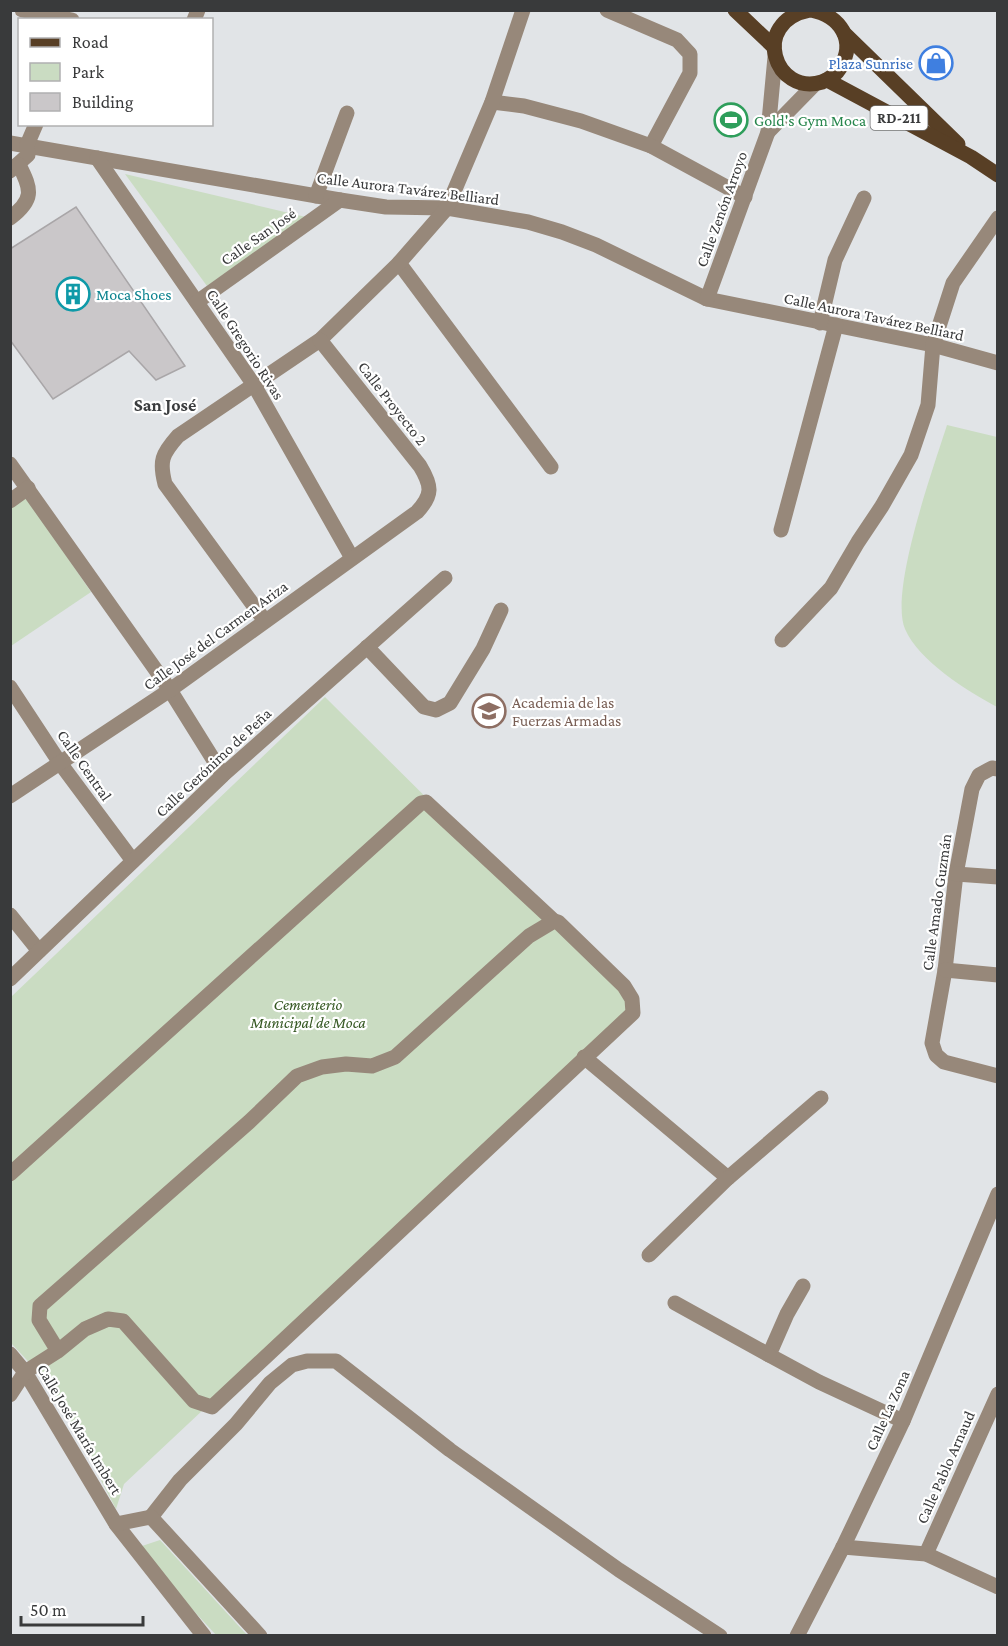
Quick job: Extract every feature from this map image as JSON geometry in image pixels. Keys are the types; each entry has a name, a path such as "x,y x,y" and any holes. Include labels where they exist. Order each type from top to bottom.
{"main road":[{"name":"RD-211","path":"735,10 774,52 781,69 790,78 802,83 821,82 971,157 998,175"},
{"name":"RD-211","path":"774,52 777,33 785,21 796,13 810,10 824,13 841,22 971,157"},
{"path":"821,82 838,72 845,60 847,46 841,22"}],"street":[{"path":"22,10 62,18"},
{"path":"265,621 165,484 160,466 166,450 178,436 320,340 399,263 447,208 492,102 523,10"},
{"path":"607,10 677,40 690,54 690,73 651,146"},
{"name":"Calle Zenón Arroyo","path":"707,299 768,132 774,52"},
{"name":"Calle Zenón Arroyo","path":"768,132 821,82"},
{"path":"492,102 524,106 581,121 651,146 745,197"},
{"path":"316,196 347,113"},
{"path":"10,218 24,207 29,190 15,168 28,155 27,145 35,126"},
{"name":"Calle Aurora Tavárez Belliard","path":"10,143 340,200 386,207 447,208 528,222 596,245 707,299 933,345 998,363"},
{"name":"Calle Gregorio Rivas","path":"97,158 254,385 352,558"},
{"path":"781,530 828,324 835,260 864,198"},
{"name":"Calle San José","path":"197,302 340,200"},
{"path":"782,640 831,588 911,455 928,405 933,345 953,283 998,218"},
{"path":"399,263 551,467"},
{"name":"Calle Proyecto 2","path":"320,340 420,466 428,478 430,492"},
{"path":"10,464 170,690 222,775"},
{"path":"10,501 28,488"},
{"name":"Calle José del Carmen Ariza","path":"10,796 170,690 417,512 426,503 430,492"},
{"name":"Calle Gerónimo de Peña","path":"10,979 222,775 445,578"},
{"path":"367,647 424,707 436,710 450,703 483,649 501,610"},
{"name":"Calle Central","path":"10,687 60,763 133,861"},
{"name":"Calle Amado Guzmán","path":"998,769 992,768 979,775 972,789 956,874 945,970 932,1043 936,1054 944,1062 998,1076"},
{"path":"10,1174 421,803 426,802 554,921 558,922 624,986 632,999 633,1013 212,1407 194,1401 123,1321 108,1319 85,1329 58,1352 25,1372 10,1395"},
{"path":"956,874 998,878"},
{"path":"10,915 39,951"},
{"path":"58,1352 39,1320 40,1305 249,1122 297,1076 322,1067 346,1064 372,1066 395,1058 529,936 554,921"},
{"path":"945,970 998,975"},
{"path":"584,1058 728,1178"},
{"path":"649,1255 728,1178 821,1098"},
{"name":"Calle La Zona","path":"797,1635 843,1547 903,1421 998,1194"},
{"path":"769,1354 803,1286"},
{"path":"675,1303 819,1382 903,1421"},
{"name":"Calle José María Imbert","path":"10,1354 25,1372 116,1524 199,1634"},
{"path":"116,1524 151,1517 180,1480 236,1424 270,1383 292,1365 307,1361 336,1360 450,1450 619,1570 720,1635"},
{"name":"Calle Pablo Arnaud","path":"926,1554 998,1394"},
{"path":"151,1517 260,1635"},
{"path":"843,1547 926,1554 998,1587"}],"green space":[{"path":"125,174 306,217 207,286"},
{"path":"947,425 997,437 997,707 958,684 932,664 905,629 902,611 903,587 908,559 915,528"},
{"path":"25,495 91,592 11,646 10,506"},
{"name":"Cementerio Municipal de Moca","path":"325,697 635,1005 124,1484 116,1509 52,1387 11,1343 11,997"},
{"path":"160,1540 247,1635 216,1635 136,1548"}],"building":[{"name":"Moca Shoes","path":"76,207 185,366 156,380 129,351 53,399 10,340 10,249"}],"place":[{"name":"Plaza Sunrise","path":"936,63"},
{"name":"Gold's Gym Moca","path":"731,120"},
{"name":"Moca Shoes","path":"73,294"},
{"name":"Academia de las Fuerzas Armadas","path":"489,711"}],"district":[{"name":"San José","path":"165,405"}]}
